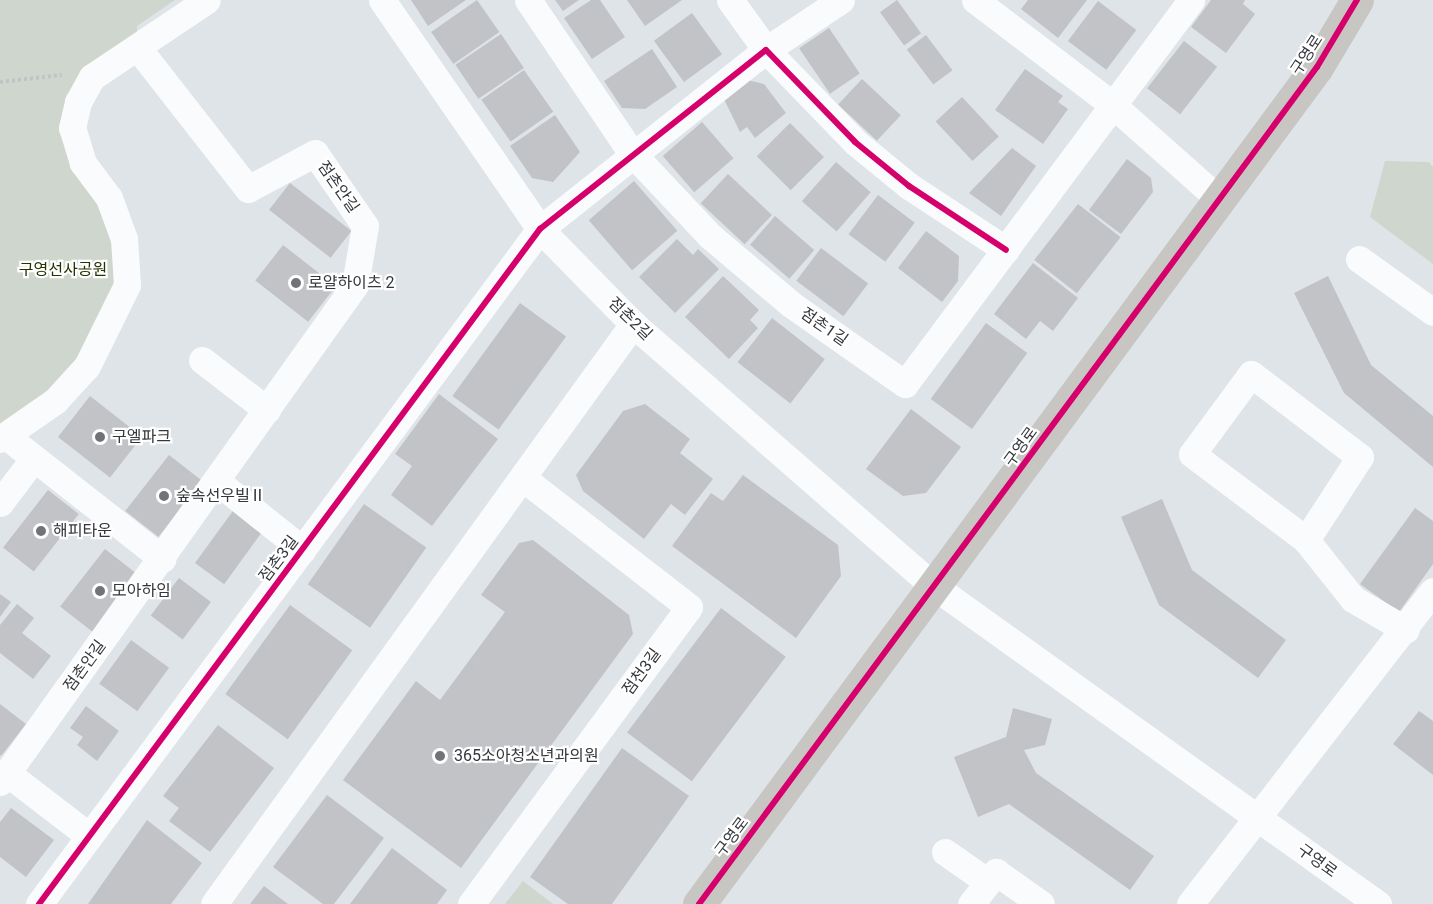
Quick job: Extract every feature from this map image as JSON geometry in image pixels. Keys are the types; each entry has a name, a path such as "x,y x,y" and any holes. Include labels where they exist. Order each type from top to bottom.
{"main road":[{"name":"구영로","path":"699,904 1317,67 1357,0"}],"street":[{"path":"163,559 34,458 3,438 55,401 87,366 127,285 124,239 109,198 83,163 72,128 88,85 107,67 207,0"},
{"name":"점촌2길","path":"382,0 540,229 633,324 935,586"},
{"name":"점촌1길","path":"528,0 631,152 710,236 792,305 905,384 1191,0"},
{"path":"730,0 766,50 855,142 909,186 1006,250"},
{"path":"766,50 841,0"},
{"path":"975,0 1114,106 1220,200"},
{"name":"점촌안길","path":"89,836 3,777 219,483 355,285 365,226 315,153 248,189 137,46"},
{"name":"점촌3길","path":"39,904 540,229 631,152 766,50"},
{"path":"1359,259 1433,312"},
{"path":"214,904 524,479 633,324"},
{"path":"202,360 267,410"},
{"path":"1306,540 1360,457 1251,374 1192,454 1306,540 1353,599 1406,630"},
{"path":"0,503 34,458"},
{"name":"점천3길","path":"471,904 689,608 524,479"},
{"path":"219,483 303,550"},
{"name":"구영로","path":"935,586 1378,904"},
{"path":"1190,904 1406,630 1433,591"},
{"path":"945,852 988,882"},
{"path":"970,904 996,872 1041,904"}],"path":[{"path":"0,82 107,67"}],"green space":[{"name":"구영선사공원","path":"0,0 175,0 137,26 137,47 78,102 127,285 87,366 0,439"},
{"path":"1385,161 1429,162 1433,167 1433,264 1370,217"},
{"path":"523,881 553,904 505,904"}],"building":[{"path":"411,0 466,0 428,26"},
{"path":"477,0 499,32 453,64 431,32"},
{"path":"555,0 579,0 563,11"},
{"path":"591,0 600,0 625,37 592,59 564,18"},
{"path":"627,0 682,0 645,26"},
{"path":"897,0 921,33 904,46 880,12"},
{"path":"1028,0 1087,0 1058,38 1021,9"},
{"path":"1211,0 1245,0 1243,4 1255,14 1226,53 1191,27"},
{"path":"1098,1 1136,30 1106,70 1068,41"},
{"path":"692,13 722,54 684,82 654,41"},
{"path":"829,28 860,74 830,94 799,48"},
{"path":"501,34 524,68 478,99 455,65"},
{"path":"926,35 952,70 933,85 907,49"},
{"path":"1184,41 1217,67 1180,114 1147,88"},
{"path":"652,49 677,87 645,109 622,108 604,81"},
{"path":"1025,69 1063,96 1058,102 1068,109 1043,144 995,110"},
{"path":"524,70 553,112 511,142 481,100"},
{"path":"743,79 764,84 786,113 755,138 747,127 740,132 722,95"},
{"path":"862,79 901,115 877,141 838,105"},
{"path":"962,97 999,136 972,161 936,122"},
{"path":"555,115 580,152 553,182 532,178 510,146"},
{"path":"702,122 733,158 694,192 663,156"},
{"path":"790,123 824,157 791,190 757,156"},
{"path":"1012,148 1036,166 1001,216 969,193"},
{"path":"1127,159 1151,178 1153,192 1121,234 1089,210"},
{"path":"836,162 871,192 837,231 802,201"},
{"path":"728,174 772,215 745,244 701,203"},
{"path":"634,181 677,231 632,270 589,220"},
{"path":"290,183 351,231 331,258 269,210"},
{"path":"878,195 915,223 885,262 849,234"},
{"path":"1078,204 1121,237 1077,293 1034,260"},
{"path":"775,216 814,250 789,279 750,245"},
{"path":"926,231 959,256 958,281 942,302 898,268"},
{"path":"677,239 693,255 698,249 719,269 675,313 639,277"},
{"name":"로얄하이츠 2","path":"283,245 336,286 308,322 255,280"},
{"path":"821,248 868,284 843,316 796,281"},
{"path":"1033,263 1078,298 1053,331 1040,321 1026,339 994,314"},
{"path":"723,276 759,310 750,320 758,328 729,359 685,317"},
{"path":"1328,276 1371,365 1433,416 1433,467 1344,393 1294,293"},
{"path":"520,303 566,337 499,430 452,396"},
{"path":"772,318 825,359 790,403 738,362"},
{"path":"986,323 1027,353 972,429 931,399"},
{"path":"439,394 498,439 432,526 391,495 412,466 395,454"},
{"name":"구엘파크","path":"90,396 142,437 110,478 58,437"},
{"path":"645,404 690,439 680,453 713,479 685,515 671,504 644,539 583,491 576,475 623,411"},
{"path":"911,409 961,447 926,493 903,496 866,469"},
{"name":"숲속선우빌Ⅱ","path":"169,455 202,481 158,537 125,511"},
{"path":"743,475 838,545 841,576 796,638 672,546 711,493 723,501"},
{"name":"해피타운","path":"48,490 79,514 34,572 3,548"},
{"path":"1162,499 1192,570 1286,640 1258,678 1159,605 1121,517"},
{"path":"364,504 426,548 370,628 308,584"},
{"path":"235,508 264,529 224,584 195,563"},
{"path":"1415,508 1433,521 1433,564 1399,612 1360,584"},
{"path":"533,540 629,615 633,634 461,868 343,780 416,681 440,700 505,612 481,595 519,543"},
{"name":"모아하임","path":"105,549 140,576 95,634 60,607"},
{"path":"179,578 211,602 183,640 151,616"},
{"path":"0,594 11,602 0,617"},
{"path":"17,604 34,618 22,633 51,656 33,679 0,653 0,625"},
{"path":"290,605 352,650 288,739 225,694"},
{"path":"721,608 786,657 692,781 627,733"},
{"path":"131,640 169,668 137,711 99,684"},
{"path":"0,704 26,724 1,756 0,755"},
{"path":"86,706 119,731 97,761 77,745 83,737 70,728"},
{"path":"1013,708 1052,719 1045,745 1024,750 1036,773 1154,856 1130,890 1009,804 978,817 954,757 1006,737"},
{"path":"1419,711 1433,721 1433,775 1393,744"},
{"path":"218,725 274,768 210,852 169,821 179,808 163,796"},
{"path":"622,748 689,796 612,904 568,904 530,877"},
{"path":"327,795 384,838 334,904 323,904 273,867"},
{"path":"11,808 54,840 26,877 0,857 0,822"},
{"path":"147,820 202,863 171,904 88,904"},
{"path":"392,848 447,890 437,904 350,904"},
{"path":"264,886 288,904 250,904"}],"cycle path":[{"path":"699,904 1317,67 1357,0"},
{"path":"39,904 540,229 766,50 855,142 909,186 1006,250"}],"place":[{"name":"로얄하이츠 2","path":"296,283"},
{"name":"구엘파크","path":"100,437"},
{"name":"숲속선우빌Ⅱ","path":"164,496"},
{"name":"해피타운","path":"41,531"},
{"name":"모아하임","path":"100,591"},
{"name":"365소아청소년과의원","path":"440,756"}]}
